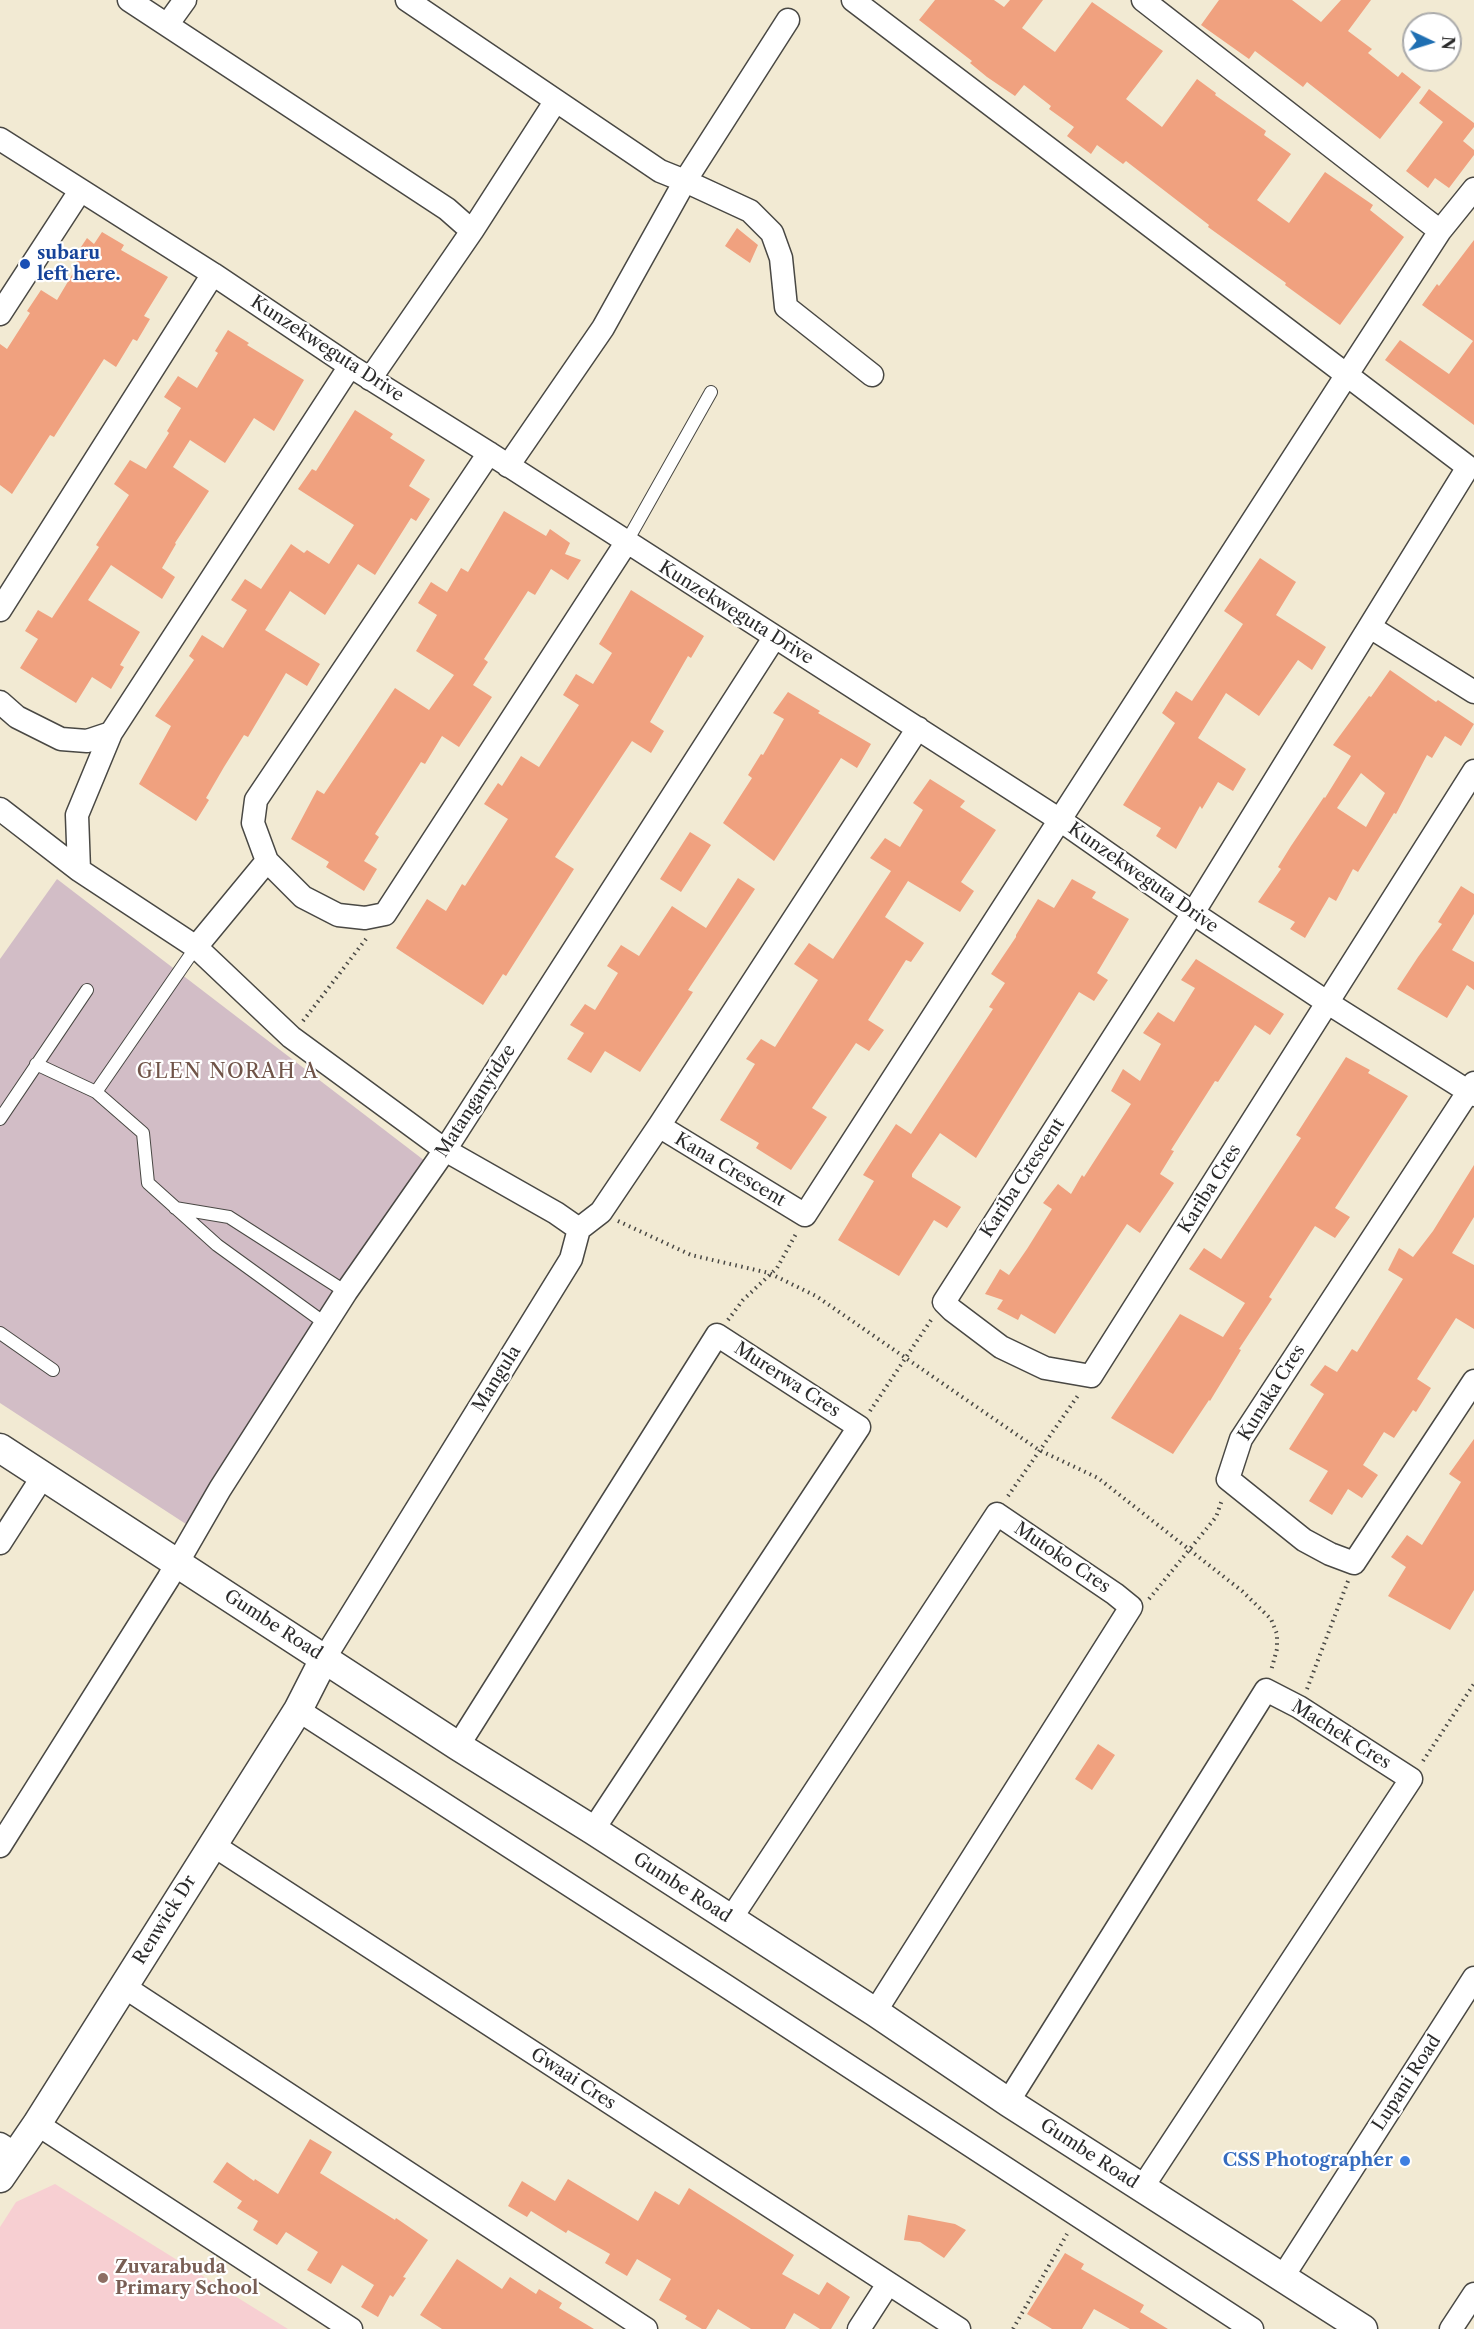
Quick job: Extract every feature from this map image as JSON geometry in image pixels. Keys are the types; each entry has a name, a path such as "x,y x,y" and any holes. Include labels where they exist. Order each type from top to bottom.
{"street":[{"path":"129,0 447,209 472,231"},
{"path":"167,25 185,0"},
{"path":"406,0 660,171 750,211 772,233 781,258 786,307 872,375"},
{"path":"853,0 1346,376 1471,464"},
{"path":"1143,0 1440,231"},
{"path":"508,465 603,328 685,181 788,20"},
{"path":"370,379 472,231 555,102"},
{"name":"Kunzekweguta Drive","path":"0,139 213,274 370,379 508,465 1060,820 1193,913 1328,1003 1472,1090"},
{"name":"Kana Crescent","path":"918,728 659,1126 805,1215 1440,231 1474,189"},
{"path":"0,314 80,191"},
{"path":"0,610 213,274"},
{"path":"79,870 77,815 111,733 350,366"},
{"path":"489,453 256,800 253,823 267,861 303,897 338,915 365,918 385,915 626,543"},
{"name":"Kariba Crescent","path":"944,1302 1193,913 1471,464"},
{"path":"1370,627 1474,692"},
{"name":"Matanganyidze","path":"0,1846 177,1563 220,1489 346,1292 445,1150 774,638"},
{"path":"0,702 17,717 61,739 87,741 111,733"},
{"name":"Kariba Cres","path":"1091,1376 1474,771"},
{"path":"0,809 79,870 196,947 291,1037 445,1150 556,1213 579,1229 601,1212 659,1126"},
{"path":"196,947 267,861"},
{"name":"Kunaka Cres","path":"1228,1479 1241,1439 1472,1090"},
{"name":"Mangula","path":"324,1659 571,1259 579,1229"},
{"path":"944,1302 1001,1347 1045,1368 1091,1376"},
{"name":"Murerwa Cres","path":"458,1746 717,1335 859,1427 593,1830"},
{"path":"1228,1479 1304,1540 1330,1554 1354,1563 1474,1381"},
{"name":"Gumbe Road","path":"0,1448 458,1746 875,2012 1008,2102 1363,2329"},
{"path":"0,1543 43,1476"},
{"name":"Mutoko Cres","path":"730,1920 997,1514 1131,1607"},
{"path":"875,2012 1131,1607"},
{"name":"Renwick Dr","path":"0,2178 8,2149 37,2124 298,1710 324,1659"},
{"path":"1008,2102 1266,1690"},
{"name":"Machek Cres","path":"1142,2188 1411,1779 1299,1707 1266,1690"},
{"path":"298,1710 1252,2329"},
{"name":"Gwaai Cres","path":"213,1845 959,2329"},
{"name":"Lupani Road","path":"1282,2278 1474,1978"},
{"path":"123,1986 646,2329"},
{"path":"37,2124 351,2329"},
{"path":"859,2329 888,2284"},
{"path":"1451,2329 1474,2294"}],"lane":[{"path":"626,543 711,392"},
{"path":"96,1092 196,947"},
{"path":"0,1119 87,990"},
{"path":"36,1064 96,1092 143,1133 148,1183 217,1245 326,1324"},
{"path":"175,1208 229,1217 346,1292"},
{"path":"0,1333 53,1370"}],"path":[{"path":"291,1037 385,915"},
{"path":"601,1212 691,1255 769,1273 816,1296 1039,1450 1098,1478 1242,1591 1271,1618 1277,1634 1277,1642 1266,1690"},
{"path":"717,1335 743,1300 769,1273 777,1268 789,1250 805,1215"},
{"path":"859,1427 944,1302"},
{"path":"997,1514 1091,1376"},
{"path":"1131,1607 1154,1595 1216,1517 1228,1479"},
{"path":"1299,1707 1354,1563"},
{"path":"1411,1779 1474,1684"},
{"path":"1014,2329 1078,2215"}],"shaded area":[{"path":"57,879 425,1161 189,1526 0,1403 0,959"},
{"name":"Zuvarabuda Primary School","path":"55,2184 288,2329 0,2329 0,2227 16,2202"}],"building":[{"path":"935,0 994,0 1004,7 1010,0 1043,0 1022,28 1055,52 1092,2 1163,51 1126,99 1162,127 1197,79 1216,93 1215,95 1266,131 1264,135 1291,154 1257,200 1289,223 1325,172 1373,205 1370,210 1404,237 1340,325 1208,227 1209,225 1126,161 1123,164 1097,145 1091,154 1067,136 1074,127 1049,109 1051,106 1024,85 1015,96 987,77 970,63 972,61 919,20"},
{"path":"1219,0 1292,0 1321,22 1341,0 1371,0 1348,31 1372,49 1368,53 1398,77 1402,72 1421,87 1380,139 1307,82 1303,87 1255,51 1249,59 1201,25"},
{"path":"1429,89 1474,123 1474,127 1463,141 1474,150 1474,155 1449,188 1435,178 1428,188 1406,171 1443,122 1419,103"},
{"path":"737,228 758,245 750,263 725,246"},
{"path":"102,232 124,245 121,250 168,277 144,316 150,319 137,341 133,339 116,367 104,359 54,437 50,435 12,494 0,485 0,344 7,349 30,313 27,311 41,290 57,300 79,263 73,259 87,238 94,244"},
{"path":"1474,240 1474,425 1385,360 1400,340 1449,374 1473,341 1422,305"},
{"path":"228,330 249,343 247,345 304,380 274,431 254,418 225,463 190,440 173,467 209,491 175,543 162,568 175,577 162,599 111,565 88,600 140,632 120,665 124,667 111,689 92,677 76,703 20,668 38,639 25,631 38,610 52,618 99,547 96,545 129,495 114,484 130,460 146,469 169,433 167,431 181,408 164,397 178,376 197,388 218,353 215,351"},
{"path":"355,410 393,434 390,438 425,460 409,486 430,499 416,521 411,518 375,575 358,564 325,615 290,591 265,630 320,664 307,686 286,673 248,737 244,735 224,767 206,798 209,800 196,821 139,784 171,726 155,716 194,660 189,656 202,635 223,648 247,610 231,600 245,579 261,589 291,544 304,553 307,550 329,564 354,525 298,489 312,469 316,471"},
{"path":"504,511 546,536 550,529 570,543 565,554 581,560 568,580 551,569 535,595 528,591 484,659 488,662 473,685 492,697 459,747 442,736 425,764 421,762 375,834 379,837 364,861 377,869 364,891 326,867 329,862 291,839 317,790 324,794 395,688 429,710 454,675 416,651 437,615 418,603 431,582 447,592 461,568 468,572"},
{"path":"1260,558 1296,582 1276,615 1326,647 1312,670 1298,660 1259,716 1226,693 1198,738 1246,769 1233,791 1218,782 1202,809 1200,806 1176,849 1156,836 1161,828 1123,805 1175,723 1162,713 1176,691 1192,701 1243,624 1224,611"},
{"path":"631,590 704,636 691,658 688,656 650,722 664,731 651,753 632,741 555,857 574,869 506,976 503,974 483,1005 396,948 427,899 446,911 462,884 465,886 508,819 484,804 498,783 502,786 521,756 539,767 579,705 563,695 576,674 593,684 612,653 599,644"},
{"path":"1390,670 1436,702 1438,700 1474,724 1461,746 1445,736 1432,758 1427,755 1396,814 1394,813 1358,872 1353,869 1336,901 1329,897 1305,938 1290,929 1295,922 1258,902 1281,869 1278,867 1291,846 1351,756 1333,745 1369,696 1371,697","holes":["1361,773 1385,793 1366,827 1337,808"]},
{"path":"788,692 820,711 818,713 871,744 857,768 841,758 774,861 723,823 752,778 748,775 761,754 763,755 784,719 773,713"},
{"path":"930,779 965,801 960,807 996,830 961,882 974,891 960,912 908,881 885,917 924,943 911,962 906,960 868,1020 884,1030 869,1051 856,1043 812,1108 827,1117 791,1170 756,1148 759,1143 720,1120 755,1064 746,1059 761,1039 775,1047 818,980 794,964 809,943 833,959 891,871 870,858 885,838 900,847 923,810 913,803"},
{"path":"690,832 711,845 681,892 660,879"},
{"path":"738,878 755,889 688,990 693,992 640,1072 605,1051 591,1073 567,1059 584,1033 570,1025 585,1004 595,1010 618,973 607,966 621,945 639,956 672,906 706,928"},
{"path":"1072,879 1096,892 1092,898 1129,919 1097,973 1108,980 1094,1001 1079,992 976,1158 940,1133 912,1177 961,1207 947,1228 934,1220 899,1276 838,1240 874,1181 863,1175 896,1124 911,1134 993,1009 989,1007 1005,983 991,974 1038,899 1054,908"},
{"path":"1461,886 1474,894 1474,914 1452,950 1474,962 1474,990 1467,985 1447,1018 1397,989 1442,924 1438,922"},
{"path":"1196,959 1284,1014 1270,1035 1255,1025 1218,1082 1215,1081 1171,1150 1174,1151 1160,1174 1174,1183 1140,1233 1127,1224 1055,1334 1021,1314 1018,1320 997,1309 1003,1300 985,1294 1000,1269 1009,1275 1027,1249 1052,1209 1043,1203 1058,1184 1071,1194 1131,1104 1111,1091 1123,1069 1140,1081 1161,1044 1143,1033 1158,1012 1174,1022 1195,988 1181,980"},
{"path":"1346,1057 1370,1070 1368,1073 1408,1096 1335,1208 1350,1217 1335,1238 1315,1226 1269,1297 1272,1299 1239,1349 1241,1350 1210,1401 1173,1454 1111,1418 1180,1314 1223,1337 1245,1303 1189,1269 1204,1248 1221,1259 1301,1138 1296,1135"},
{"path":"1474,1165 1474,1217 1452,1253 1474,1265 1474,1329 1456,1318 1417,1379 1431,1388 1416,1412 1413,1410 1394,1438 1384,1432 1363,1465 1378,1475 1362,1498 1348,1489 1332,1515 1309,1501 1328,1471 1289,1449 1324,1394 1310,1385 1325,1365 1337,1372 1352,1349 1357,1352 1403,1279 1388,1270 1399,1248 1413,1257 1433,1231"},
{"path":"1474,1439 1474,1590 1450,1630 1388,1596 1406,1567 1391,1557 1407,1535 1422,1545 1461,1482 1449,1474"},
{"path":"1098,1744 1115,1755 1092,1790 1075,1779"},
{"path":"310,2139 332,2152 320,2173 395,2220 396,2218 428,2240 403,2277 406,2278 393,2297 390,2295 378,2317 361,2307 374,2285 342,2265 331,2284 307,2270 318,2252 286,2232 277,2245 253,2230 258,2221 237,2208 242,2201 213,2182 227,2162 278,2194"},
{"path":"568,2179 638,2221 655,2191 679,2205 689,2188 794,2255 782,2274 819,2295 827,2282 850,2297 831,2329 820,2329 794,2313 785,2329 751,2329 718,2309 706,2329 702,2329 685,2319 687,2316 659,2300 671,2279 637,2259 627,2276 605,2263 610,2254 568,2230 566,2233 531,2211 527,2217 508,2206 522,2181 555,2201"},
{"path":"908,2215 955,2224 966,2230 944,2258 920,2242 904,2240"},
{"path":"1065,2253 1084,2264 1081,2269 1144,2305 1140,2312 1168,2329 1130,2329 1094,2309 1082,2329 1052,2329 1027,2314"},
{"path":"457,2259 502,2289 510,2277 536,2294 539,2289 562,2303 559,2308 594,2329 442,2329 420,2315"}],"place":[{"name":"subaru left here.","path":"25,264"},
{"name":"CSS Photographer","path":"1405,2161"},
{"name":"Zuvarabuda Primary School","path":"103,2278"}],"district":[{"name":"GLEN NORAH A","path":"228,1072"}]}
